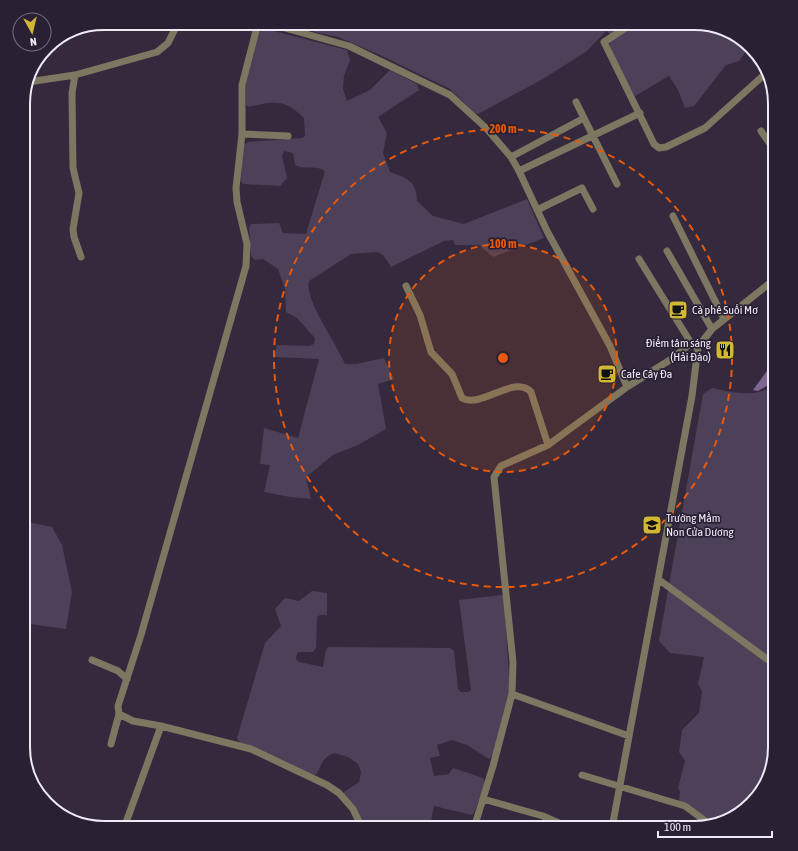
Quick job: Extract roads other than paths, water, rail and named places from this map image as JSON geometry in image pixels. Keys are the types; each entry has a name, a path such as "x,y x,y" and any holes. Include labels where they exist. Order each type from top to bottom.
{"street":[{"path":"34,81 75,75 156,52 168,43 174,30"},
{"path":"111,744 119,714 118,706 162,562 246,266 247,244 237,202 236,188 242,134 242,85 256,30"},
{"path":"292,30 349,46 450,95 466,108 486,128 511,157 519,171 574,283 610,346 627,387"},
{"path":"622,30 604,42 654,144 663,148 705,128 762,76"},
{"path":"75,75 72,93 73,168 79,193 73,229 74,237 81,257"},
{"path":"576,102 617,184"},
{"path":"519,171 640,113"},
{"path":"511,157 584,118"},
{"path":"761,131 768,141"},
{"path":"242,134 288,136"},
{"path":"537,210 582,188 594,209"},
{"path":"672,216 724,319"},
{"path":"667,251 712,329"},
{"path":"639,259 691,343 698,347"},
{"path":"613,821 692,396 698,347 712,329 768,284"},
{"path":"406,286 420,315 431,352 452,374 462,398 470,400 515,387 528,389 531,392 548,445"},
{"path":"476,821 512,694 513,662 494,477 501,466 548,445 627,387 673,358 691,343"},
{"path":"658,579 768,660"},
{"path":"92,660 118,671 127,679"},
{"path":"512,694 629,736"},
{"path":"119,714 133,721 161,726 251,749 339,792 353,809 359,821"},
{"path":"127,821 161,726"},
{"path":"582,775 685,806 704,821"},
{"path":"483,799 543,816 554,821"}],"place":[{"name":"Cà phê Suối Mơ","path":"678,310"},
{"name":"Điểm tâm sáng (Hải Đào)","path":"725,350"},
{"name":"Cafe Cây Đa","path":"607,374"},
{"name":"Trường Mầm Non Cửa Dương","path":"652,525"}]}
